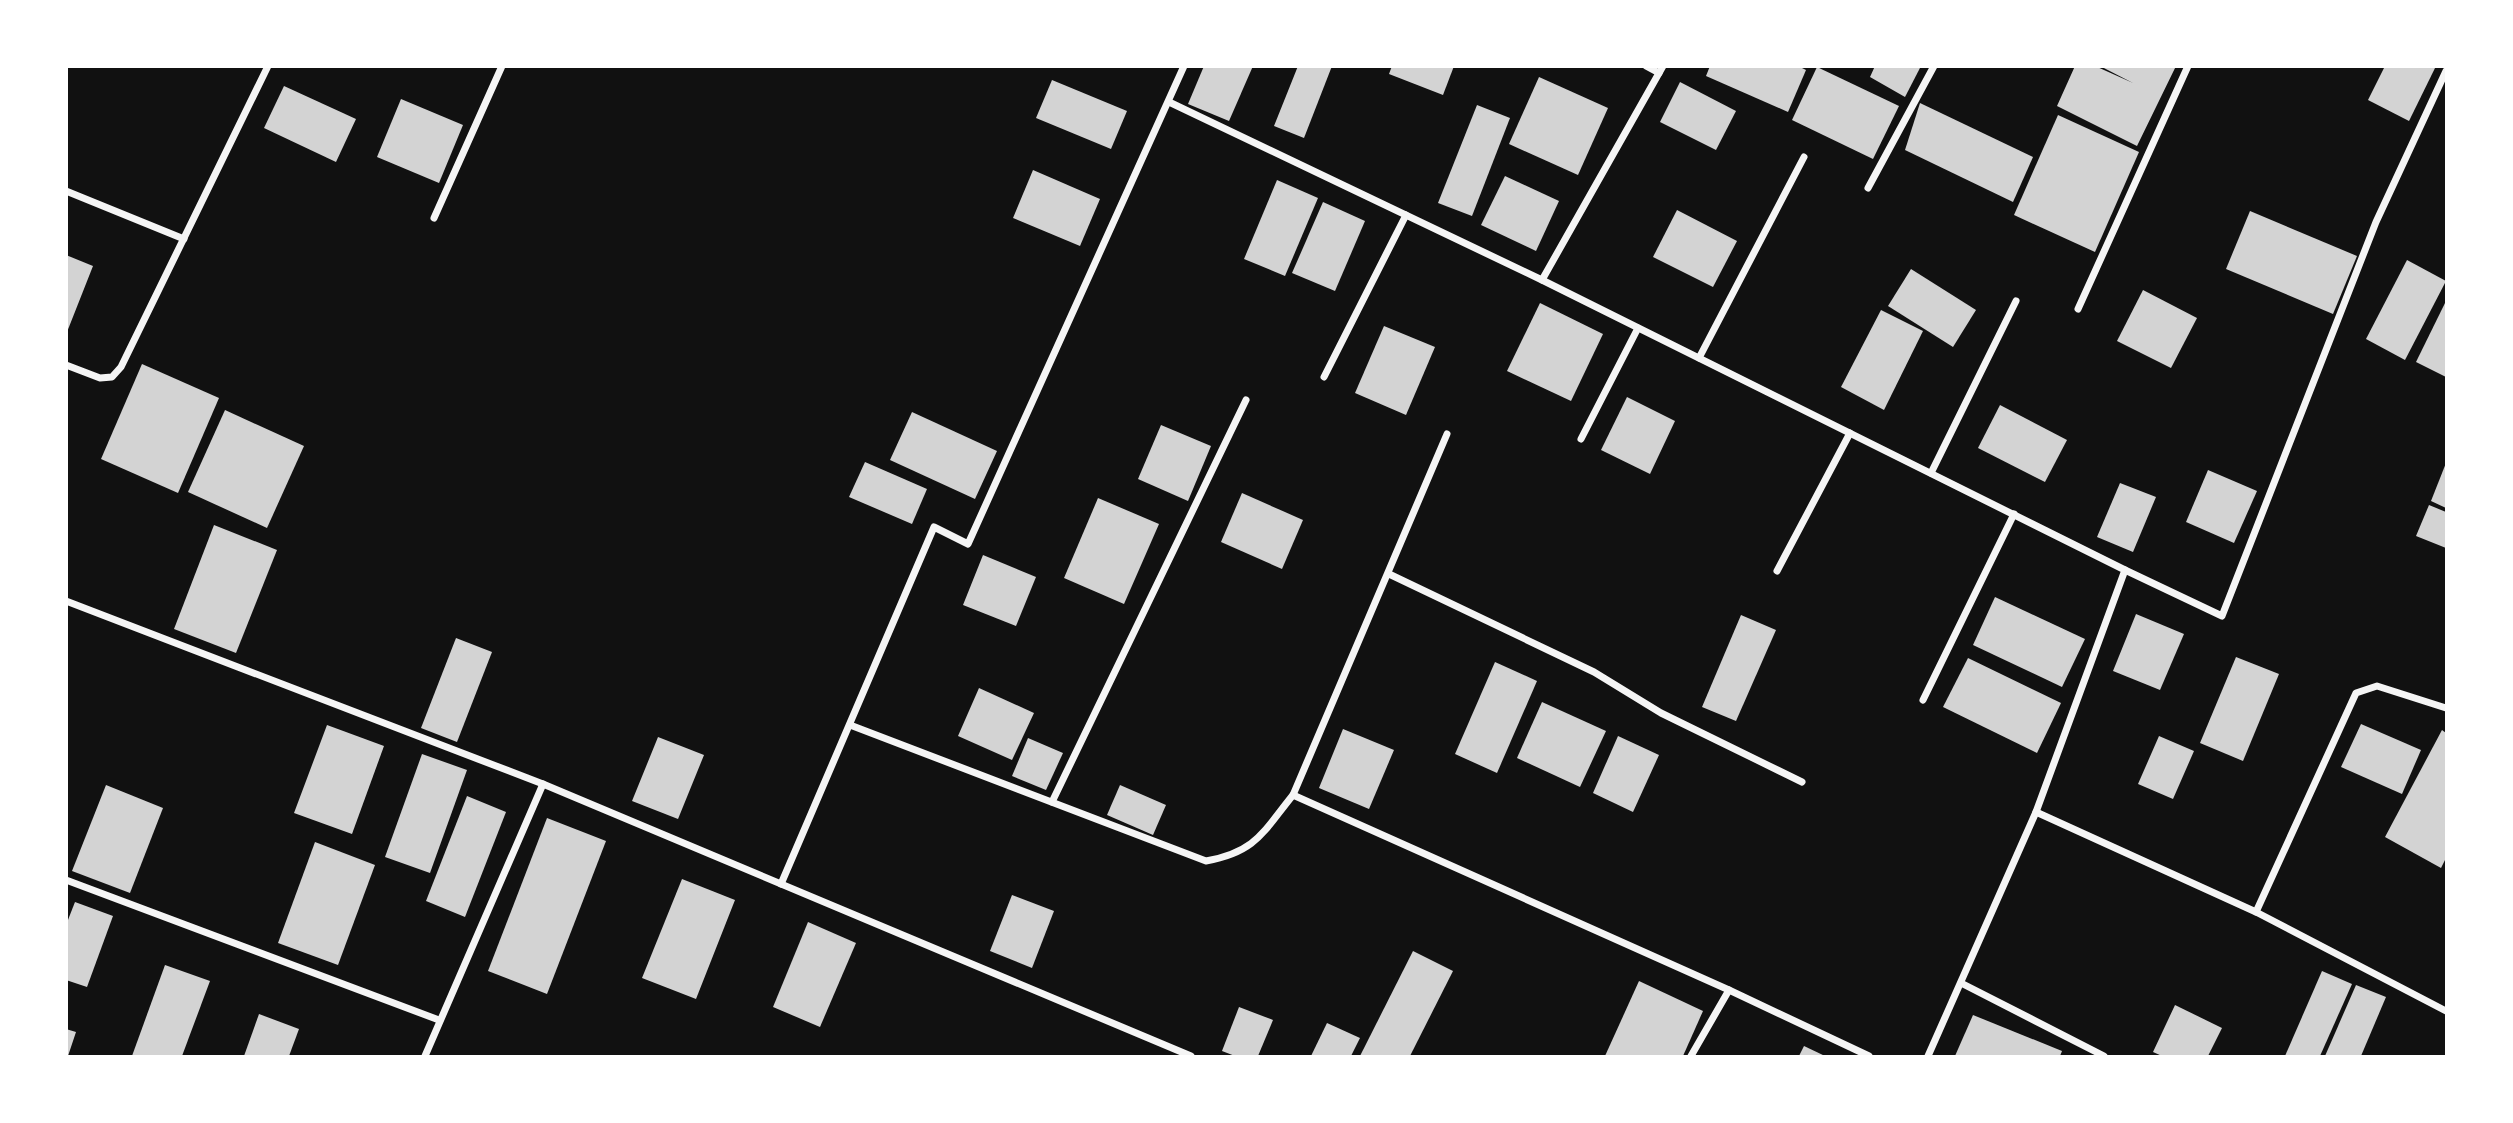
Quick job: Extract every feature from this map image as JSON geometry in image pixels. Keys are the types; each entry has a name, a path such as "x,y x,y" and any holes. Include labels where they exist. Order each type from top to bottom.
{"street":[{"path":"66,365 100,377 112,377 121,367 268,66"},
{"path":"434,218 502,66"},
{"path":"781,884 934,527 968,544 1184,66"},
{"path":"1542,280 1661,70 1646,66"},
{"path":"1868,188 1934,66"},
{"path":"2078,309 2188,66"},
{"path":"1169,102 1542,280 2222,616 2376,222 2446,71"},
{"path":"1699,358 1804,157"},
{"path":"66,191 184,239"},
{"path":"1324,377 1406,215"},
{"path":"1931,473 2016,301"},
{"path":"1581,439 1638,328"},
{"path":"1052,803 1246,400"},
{"path":"850,725 1206,861 1233,856 1253,844 1293,795 1447,433"},
{"path":"1777,570 1850,433"},
{"path":"1923,700 2014,514"},
{"path":"1928,1056 2036,812 2126,570"},
{"path":"1388,574 1594,672 1661,713 1802,782"},
{"path":"66,601 543,784 1191,1056"},
{"path":"2256,912 2356,693 2377,686 2446,708"},
{"path":"425,1056 543,784"},
{"path":"1293,795 1729,990 1869,1056"},
{"path":"2036,812 2256,912 2446,1011"},
{"path":"66,880 439,1020"},
{"path":"1961,983 2104,1056"},
{"path":"1691,1056 1729,990"}],"building":[{"path":"1204,66 1253,66 1229,121 1188,104"},
{"path":"1298,66 1332,66 1304,138 1274,126"},
{"path":"1392,66 1454,66 1443,95 1389,74"},
{"path":"1710,66 1798,66 1806,70 1788,112 1706,76"},
{"path":"1875,66 1921,66 1905,97 1870,77"},
{"path":"2075,66 2095,66 2133,83 2100,66 2176,66 2137,146 2057,106"},
{"path":"2385,66 2436,66 2409,121 2368,100"},
{"path":"1817,67 1899,106 1873,159 1792,120"},
{"path":"1539,77 1608,108 1578,175 1509,144"},
{"path":"1052,80 1127,111 1111,149 1036,118"},
{"path":"1680,82 1736,111 1716,150 1660,122"},
{"path":"284,86 356,119 336,162 264,128"},
{"path":"401,99 463,125 439,183 377,157"},
{"path":"1920,103 2033,157 2013,202 1905,150"},
{"path":"1477,105 1510,118 1472,216 1438,203"},
{"path":"2058,115 2139,152 2095,252 2014,215"},
{"path":"1033,170 1100,199 1080,246 1013,218"},
{"path":"1505,176 1559,201 1536,251 1481,225"},
{"path":"1277,180 1318,198 1285,276 1244,259"},
{"path":"1323,202 1365,221 1335,291 1292,273"},
{"path":"1677,210 1737,241 1713,287 1653,257"},
{"path":"2250,211 2357,256 2333,314 2226,269"},
{"path":"66,255 93,266 67,332 66,331"},
{"path":"2407,260 2446,281 2405,360 2366,339"},
{"path":"1911,269 1976,310 1953,347 1888,306"},
{"path":"2143,290 2197,318 2171,368 2117,341"},
{"path":"2446,301 2446,377 2416,362"},
{"path":"1540,303 1603,334 1571,401 1507,371"},
{"path":"1881,310 1923,331 1884,410 1841,387"},
{"path":"1384,326 1435,347 1406,415 1355,393"},
{"path":"142,364 219,398 178,493 101,459"},
{"path":"1627,397 1675,421 1650,474 1601,450"},
{"path":"2000,405 2067,440 2045,482 1978,448"},
{"path":"225,410 304,446 267,528 188,492"},
{"path":"912,412 997,451 975,499 890,460"},
{"path":"1161,425 1211,446 1188,501 1138,479"},
{"path":"865,462 927,489 912,524 849,497"},
{"path":"2446,463 2446,508 2431,501"},
{"path":"2208,470 2257,491 2234,543 2186,522"},
{"path":"2120,483 2156,497 2133,552 2097,537"},
{"path":"1242,493 1303,520 1282,569 1221,542"},
{"path":"1098,498 1159,524 1124,604 1064,578"},
{"path":"2429,505 2446,512 2446,548 2416,536"},
{"path":"214,525 277,550 236,653 174,629"},
{"path":"983,555 1036,577 1016,626 963,605"},
{"path":"1995,597 2085,639 2062,687 1973,645"},
{"path":"2136,614 2184,634 2160,690 2113,671"},
{"path":"1741,615 1776,630 1736,721 1702,707"},
{"path":"456,638 492,652 457,742 421,728"},
{"path":"2236,657 2279,674 2243,761 2200,743"},
{"path":"1968,658 2061,703 2037,753 1943,707"},
{"path":"1495,662 1537,681 1497,773 1455,754"},
{"path":"979,688 1034,713 1012,760 958,736"},
{"path":"1542,702 1606,731 1580,787 1517,758"},
{"path":"2361,724 2421,750 2402,794 2341,767"},
{"path":"327,725 384,746 352,834 294,813"},
{"path":"1343,729 1394,750 1369,809 1319,788"},
{"path":"2442,730 2446,733 2446,858 2441,868 2385,837"},
{"path":"1618,736 1659,755 1633,812 1593,793"},
{"path":"2159,736 2194,751 2173,799 2138,784"},
{"path":"658,737 704,755 678,819 632,801"},
{"path":"1028,738 1063,753 1046,790 1012,776"},
{"path":"422,754 467,770 430,873 385,857"},
{"path":"106,785 163,808 130,893 72,871"},
{"path":"1120,785 1166,805 1153,835 1107,815"},
{"path":"467,796 506,812 465,917 426,901"},
{"path":"547,818 606,841 547,994 488,971"},
{"path":"315,842 375,865 338,965 278,943"},
{"path":"682,879 735,900 696,999 642,978"},
{"path":"1012,895 1054,911 1032,968 990,951"},
{"path":"75,902 113,916 87,987 66,980 66,925"},
{"path":"808,922 856,943 820,1027 773,1007"},
{"path":"1413,951 1453,971 1410,1056 1360,1056"},
{"path":"165,965 210,981 182,1056 132,1056"},
{"path":"2322,971 2352,984 2320,1056 2285,1056"},
{"path":"1639,981 1703,1011 1683,1056 1605,1056"},
{"path":"2356,985 2386,997 2361,1056 2325,1056"},
{"path":"2175,1005 2222,1028 2208,1056 2162,1056 2153,1052"},
{"path":"1239,1007 1273,1020 1258,1056 1235,1056 1222,1051"},
{"path":"259,1014 299,1029 289,1056 244,1056"},
{"path":"1973,1015 2062,1051 2060,1056 1955,1056"},
{"path":"1327,1023 1360,1038 1351,1056 1311,1056"},
{"path":"66,1029 76,1032 68,1056 66,1056"},
{"path":"1804,1046 1825,1056 1799,1056"}]}
